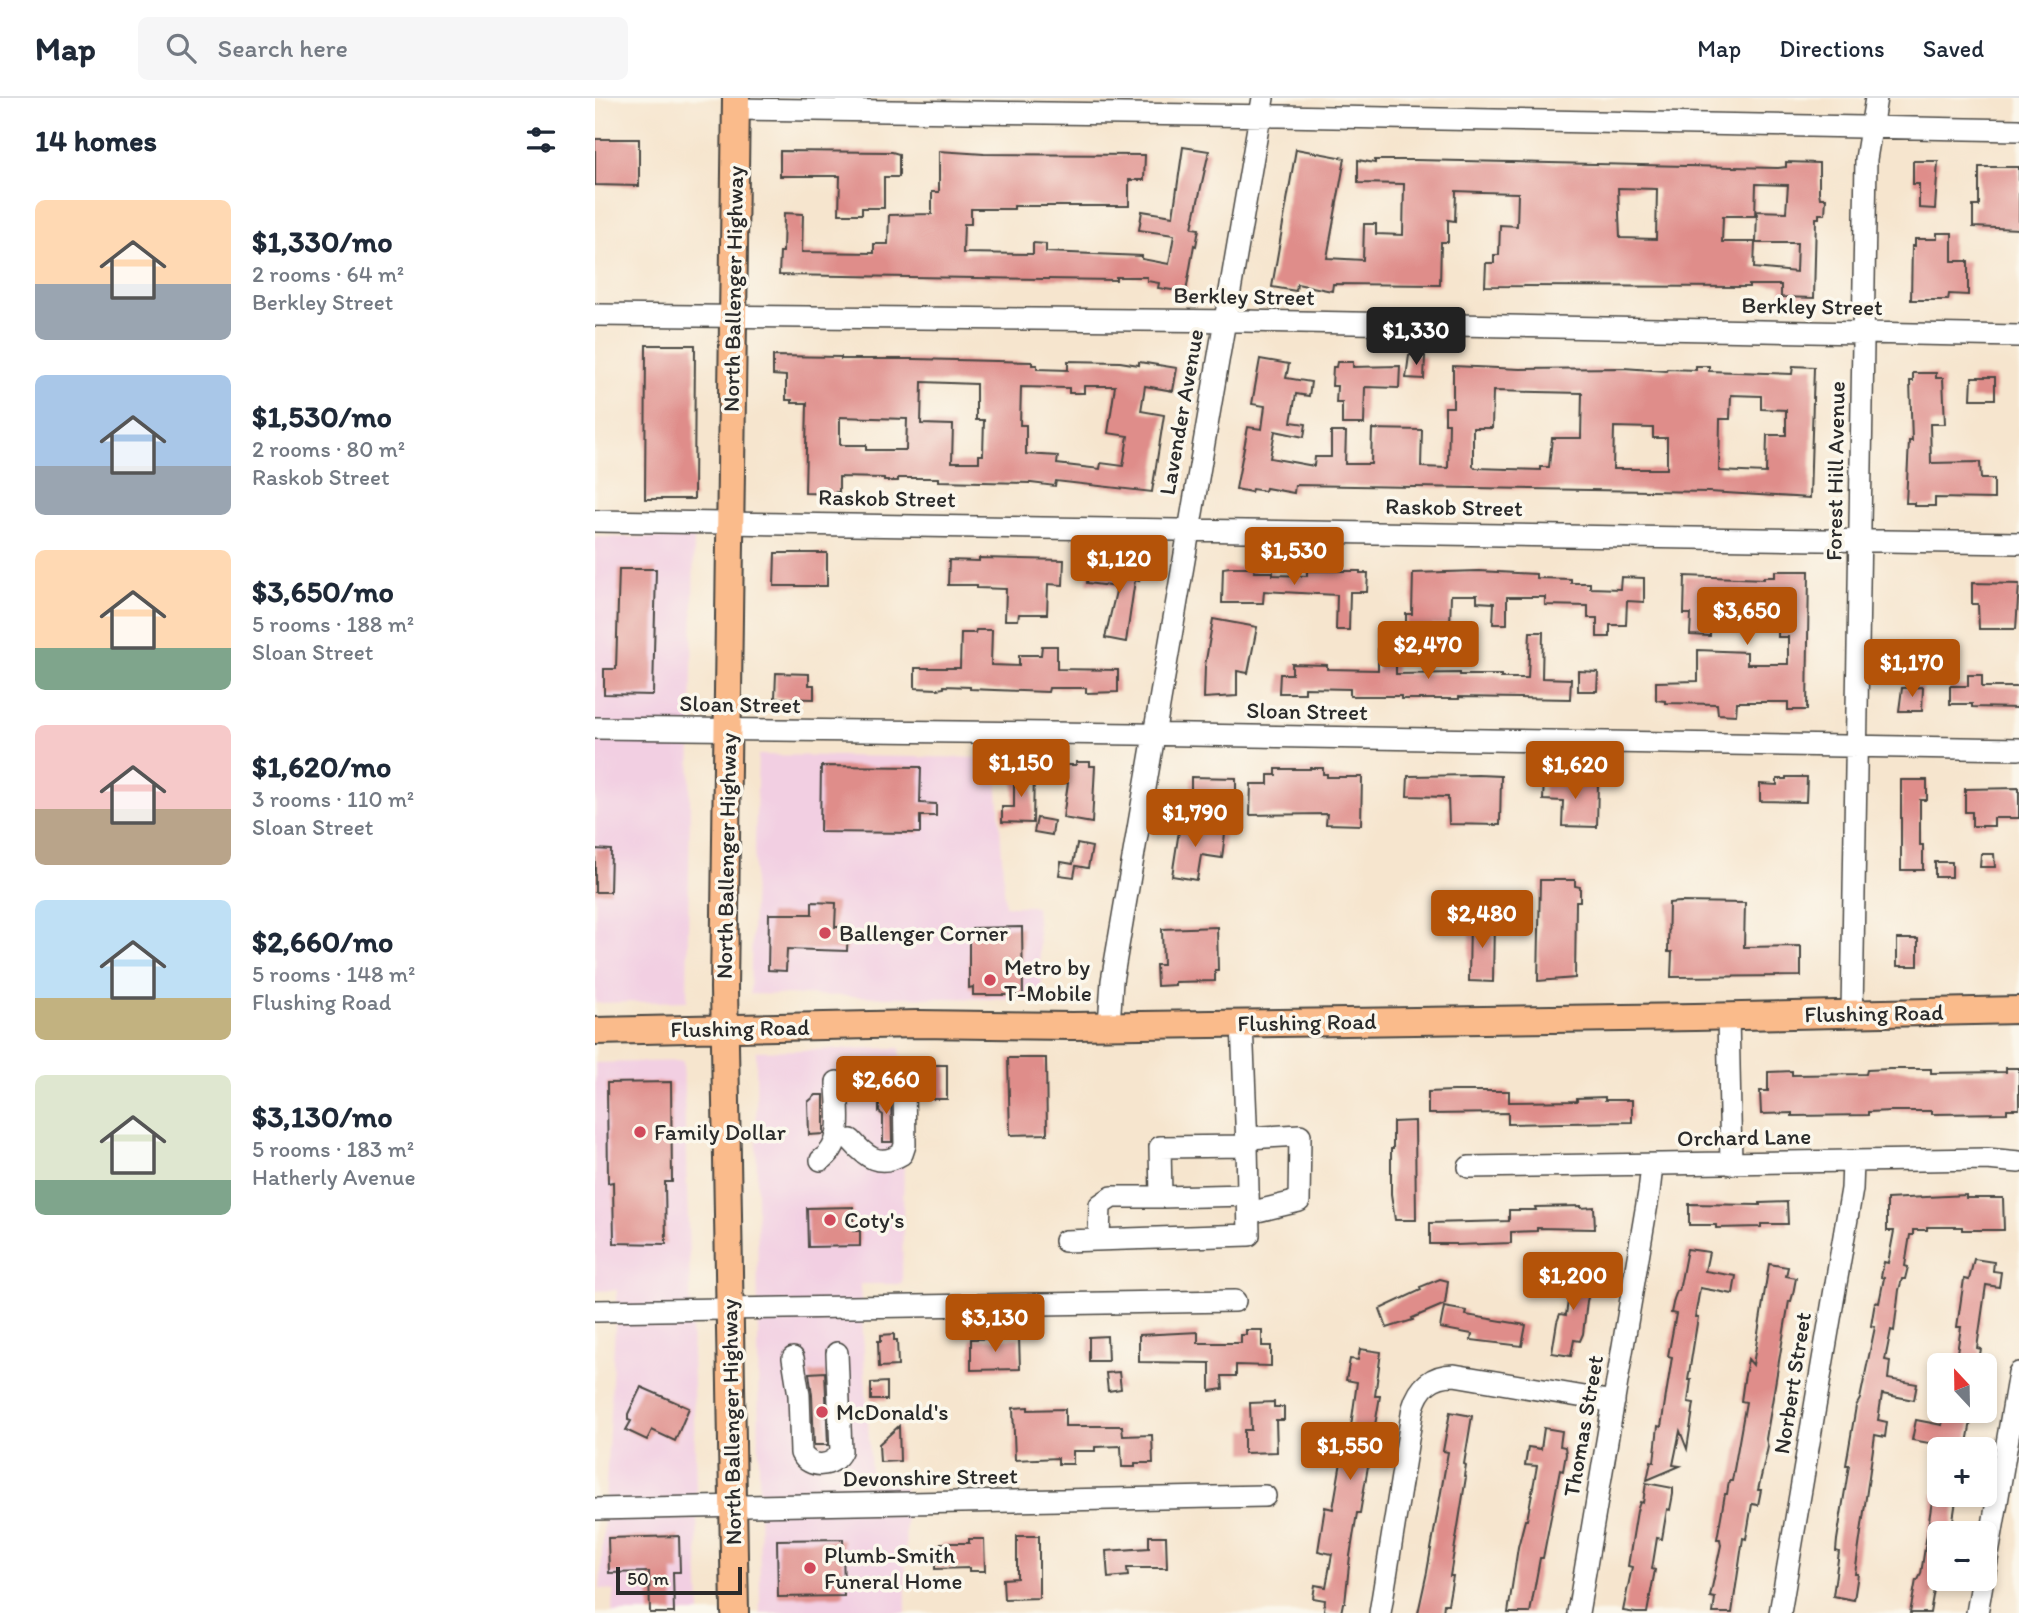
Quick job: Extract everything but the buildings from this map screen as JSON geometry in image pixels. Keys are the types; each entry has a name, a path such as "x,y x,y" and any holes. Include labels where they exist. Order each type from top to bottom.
{"main road":[{"name":"North Ballenger Highway","path":"736,104 725,1028 736,1613"},
{"name":"Flushing Road","path":"595,1031 918,1024 1109,1025 2019,1010"}],"street":[{"name":"Forest Hill Avenue","path":"1852,1014 1866,159 1876,98"},
{"path":"736,104 1261,107 2019,130"},
{"name":"Lavender Avenue","path":"1109,1025 1112,981 1261,107"},
{"name":"Berkley Street","path":"595,315 1223,321 2019,337"},
{"name":"Raskob Street","path":"595,521 2019,543"},
{"name":"Sloan Street","path":"595,728 1154,734 2019,749"},
{"path":"1728,1016 1731,1164"},
{"path":"1065,1241 1249,1235 1242,1023"},
{"path":"851,1140 871,1159 891,1158 902,1154 905,1145 904,1087 900,1079 889,1078"},
{"path":"821,1160 833,1150 837,1140 837,1082"},
{"path":"1099,1240 1100,1205 1112,1197 1161,1197 1249,1204 1299,1201 1300,1135 1247,1142 1160,1147 1161,1197"},
{"name":"Orchard Lane","path":"1469,1167 1987,1159 2019,1162"},
{"name":"Norbert Street","path":"1780,1613 1849,1202 1853,1162"},
{"name":"Thomas Street","path":"1578,1613 1652,1166"},
{"path":"595,1311 1235,1301"},
{"path":"793,1358 799,1395 801,1453 807,1461 823,1465 835,1460 841,1451 837,1353"},
{"path":"1997,1527 2009,1482 2019,1373"},
{"path":"1380,1613 1413,1408 1425,1374 1454,1375 1614,1402"},
{"name":"Devonshire Street","path":"595,1508 1265,1496"},
{"path":"1977,1613 1981,1591"}],"shaded area":[{"path":"595,537 694,538 687,1001 595,1003"},
{"path":"758,755 996,758 1005,906 1036,906 1043,1000 750,994"},
{"path":"900,1048 904,1151 902,1284 860,1284 871,1475 905,1478 906,1613 760,1613 756,1051"},
{"path":"683,1061 700,1613 612,1613 614,1591 600,1589 617,1290 595,1291 595,1063"}],"place":[{"name":"Ballenger Corner","path":"825,933"},
{"name":"Metro by T-Mobile","path":"990,980"},
{"name":"Family Dollar","path":"640,1132"},
{"name":"Coty's","path":"830,1220"},
{"name":"McDonald's","path":"822,1412"},
{"name":"Plumb-Smith Funeral Home","path":"810,1568"}]}
